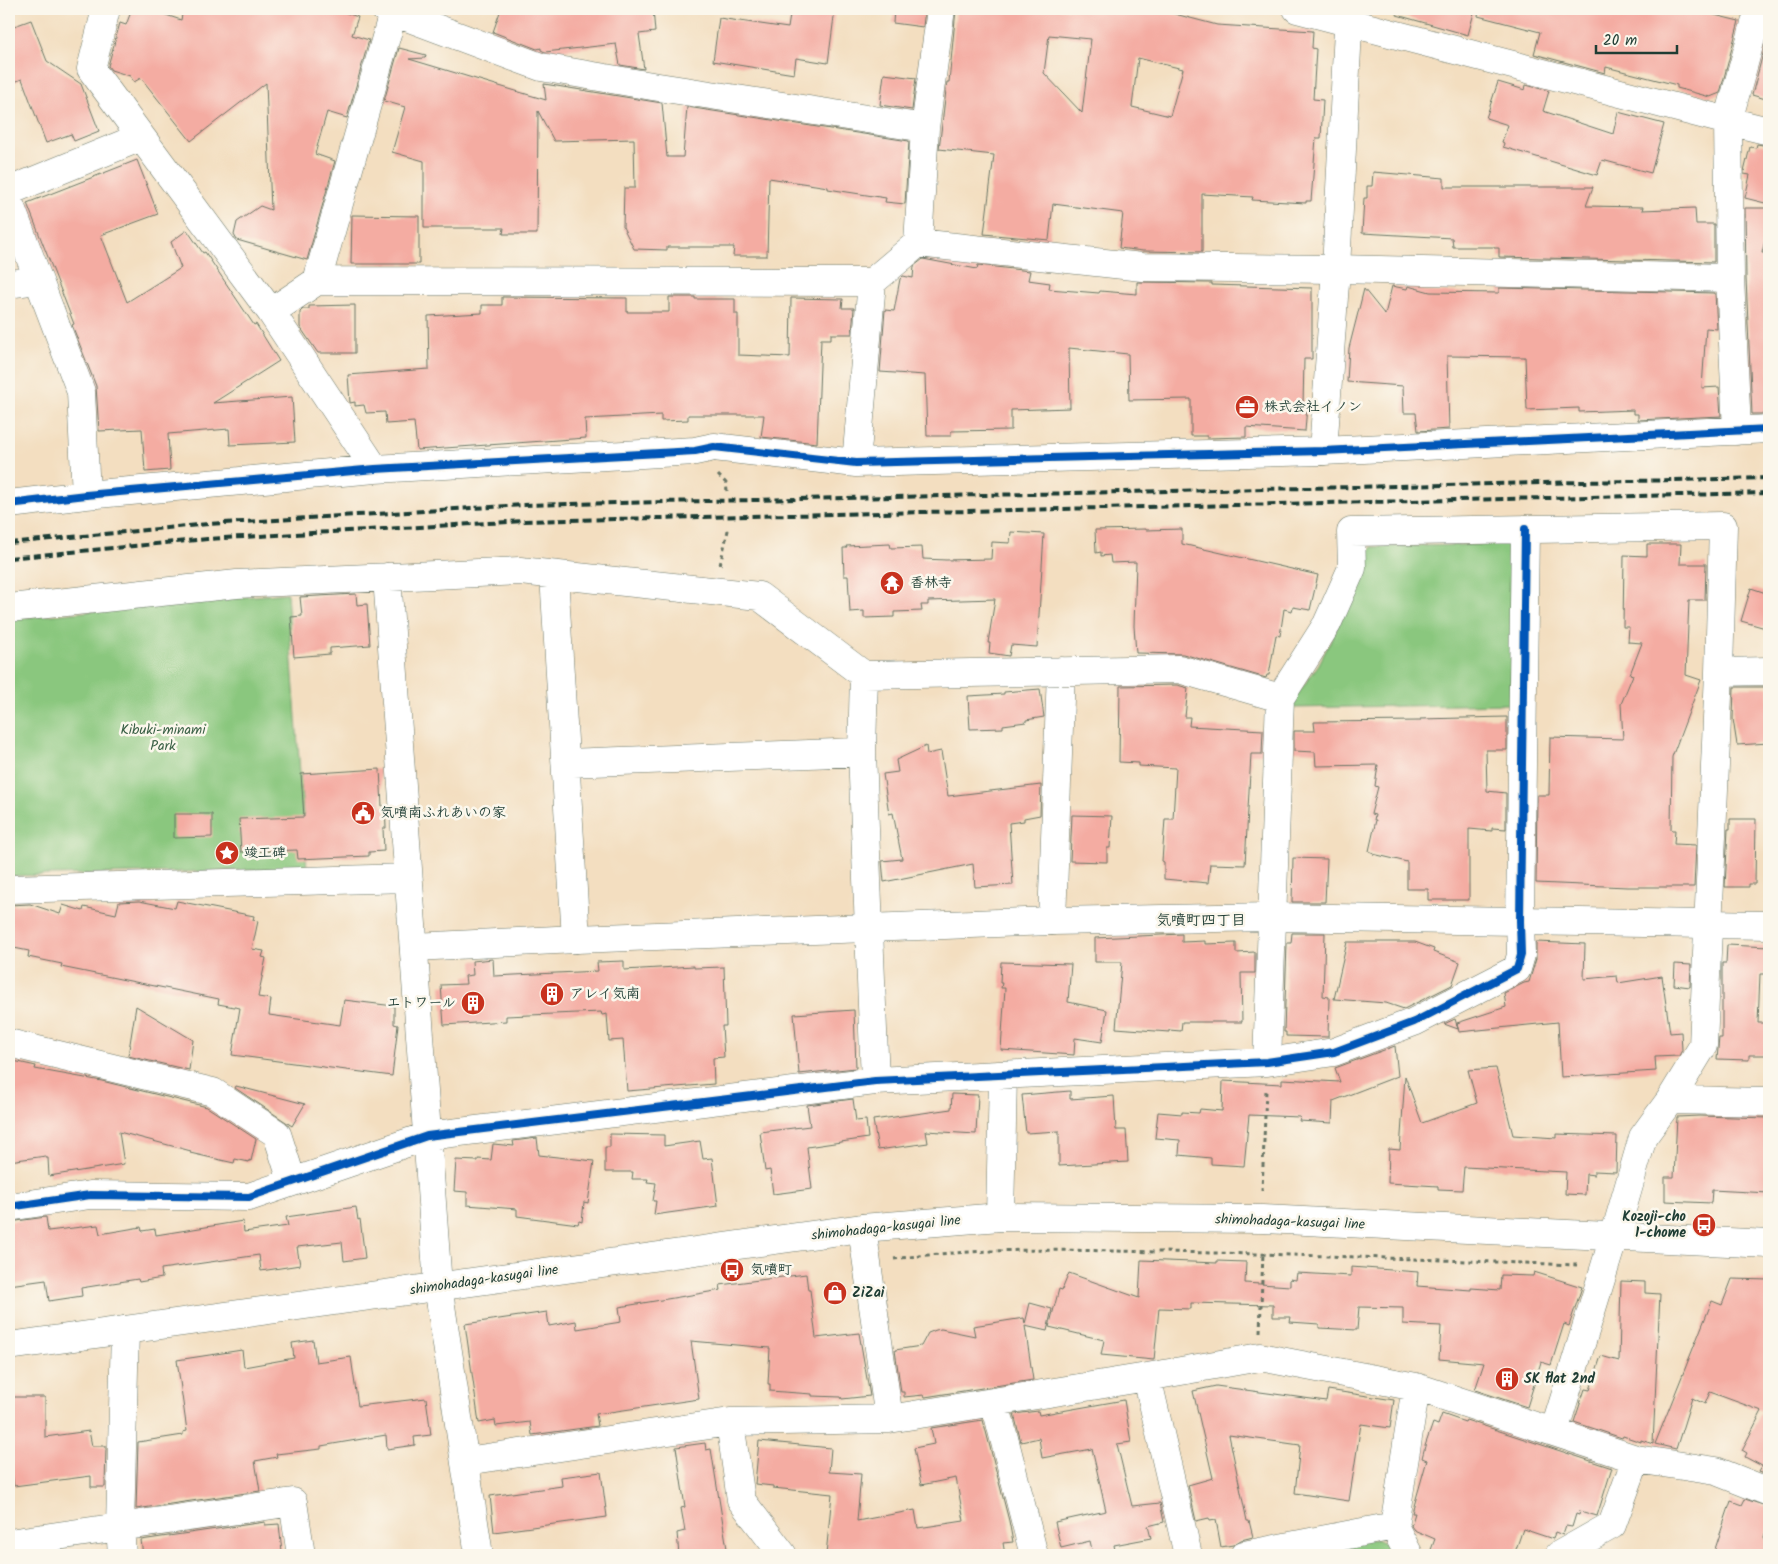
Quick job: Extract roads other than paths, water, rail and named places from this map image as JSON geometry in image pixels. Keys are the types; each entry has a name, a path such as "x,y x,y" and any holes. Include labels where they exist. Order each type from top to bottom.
{"street":[{"path":"106,9 91,69 271,312 375,469"},
{"path":"271,312 316,281 872,282 918,243 925,128 941,9"},
{"path":"1297,9 1349,15 1769,131"},
{"path":"1737,431 1730,278 1728,121 1759,9"},
{"path":"316,281 391,10 541,67 925,128"},
{"path":"1323,451 1336,269 1349,15"},
{"path":"9,190 141,138"},
{"path":"9,202 81,392 86,495"},
{"path":"918,243 1142,267 1336,269 1730,278"},
{"path":"9,284 38,280"},
{"path":"856,463 872,282"},
{"path":"9,504 86,495 375,469 685,452 714,447 856,463 1323,451 1769,429"},
{"path":"1267,1062 1280,698 1326,624 1352,568 1352,532 1722,526 1719,672 1703,1046 1670,1100 1643,1137 1554,1432"},
{"path":"9,1207 90,1195 249,1197 427,1136 876,1081 1267,1062 1334,1052 1414,1022 1517,969 1521,955 1525,529"},
{"path":"9,608 237,584 520,571 760,596 864,675 1179,669 1280,698"},
{"path":"554,575 576,939"},
{"path":"387,577 438,1286 479,1555"},
{"path":"1052,922 1061,671"},
{"path":"1719,672 1769,671"},
{"path":"864,675 862,752 876,1081"},
{"path":"566,763 862,752"},
{"path":"9,889 408,878"},
{"path":"414,947 576,939 1272,916 1769,925"},
{"path":"9,1043 213,1092 277,1134 292,1181"},
{"path":"1000,1217 1003,1075"},
{"path":"1670,1100 1769,1102"},
{"name":"shimohadaga-kasugai line","path":"9,1346 862,1228 1000,1217 1262,1220 1769,1244"},
{"path":"862,1228 889,1420"},
{"path":"122,1555 120,1527 125,1330"},
{"path":"466,1461 730,1422 889,1420 1260,1357 1416,1387 1636,1459 1716,1471 1769,1492"},
{"path":"1147,1377 1188,1555"},
{"path":"1409,1555 1394,1526 1416,1387"},
{"path":"995,1403 1034,1555"},
{"path":"730,1422 741,1500 783,1555"},
{"path":"1559,1555 1612,1525 1636,1459"},
{"path":"9,1542 293,1502 301,1555"},
{"path":"1244,1555 1394,1526"}],"railway":[{"path":"9,543 209,524 523,505 1769,478"},
{"path":"9,558 207,539 525,521 1769,493"}],"place":[{"name":"株式会社イノン","path":"1247,407"},
{"name":"香林寺","path":"892,583"},
{"name":"気噴南ふれあいの家","path":"363,813"},
{"name":"竣工碑","path":"227,853"},
{"name":"アレイ気南","path":"552,994"},
{"name":"エトワール","path":"473,1003"},
{"name":"Kozoji-cho 1-chome","path":"1704,1225"},
{"name":"気噴町","path":"732,1270"},
{"name":"ZiZai","path":"835,1293"},
{"name":"SK flat 2nd","path":"1507,1379"}],"district":[{"name":"気噴町四丁目","path":"1201,921"}],"park label":[{"name":"Kibuki-minami Park","path":"163,738"}]}
